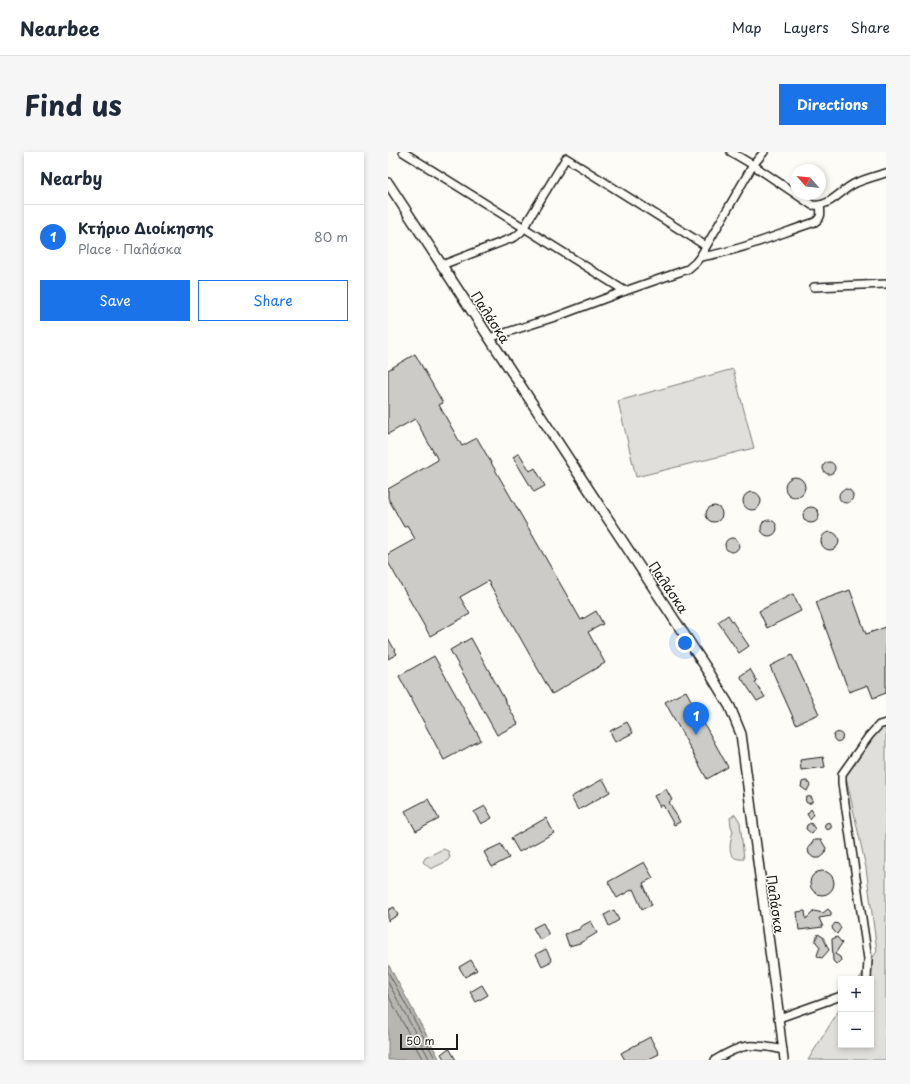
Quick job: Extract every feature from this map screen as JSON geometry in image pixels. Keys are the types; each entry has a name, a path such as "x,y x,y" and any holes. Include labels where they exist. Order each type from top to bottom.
{"street":[{"path":"403,152 625,291"},
{"path":"731,152 812,205 820,205 837,197 854,183 886,173"},
{"path":"489,338 558,316 688,269 700,257 753,165 764,152"},
{"path":"442,265 515,237 521,232 523,226 566,158 706,246"},
{"name":"Παλάσκα","path":"388,183 710,672 737,722 741,734 784,1060"},
{"path":"700,257 744,248 815,222 820,218 820,205"},
{"path":"814,287 886,284"},
{"path":"867,976 868,960 842,783 842,774 868,736 879,725 886,723"},
{"path":"779,1018 838,997"},
{"path":"715,1060 731,1050 749,1045 765,1046 783,1050"}],"shaded area":[{"path":"733,369 754,448 636,477 618,401"},
{"path":"886,726 886,1060 808,1060 838,1012 838,1048 874,1048 874,976 861,976 877,951 866,868 845,772 879,730"},
{"path":"735,814 740,822 744,859 734,857 730,850 733,831 730,818"},
{"path":"443,849 448,851 450,857 447,861 431,869 423,862 425,858"}],"water":[{"path":"388,964 440,1060 388,1060"}],"building":[{"path":"415,354 443,403 439,405 462,446 477,438 581,620 596,611 603,624 588,632 605,663 552,694 488,581 460,597 470,614 430,636 388,562 388,554 415,539 407,525 404,527 388,498 388,489 438,460 415,419 388,434 388,370"},
{"path":"519,453 530,471 535,468 545,486 534,492 513,457"},
{"path":"829,462 833,464 835,468 833,472 829,474 825,472 823,468 825,464"},
{"path":"795,477 802,480 805,487 802,494 795,497 788,494 785,487 788,480"},
{"path":"846,489 851,491 853,496 851,501 846,503 841,501 839,496 841,491"},
{"path":"748,492 756,492 761,497 759,508 756,510 748,510 743,505 743,497"},
{"path":"711,506 717,506 722,511 720,520 717,522 711,522 706,517 706,511"},
{"path":"808,507 814,507 819,512 817,521 814,523 808,523 803,518 803,512"},
{"path":"766,520 772,520 777,525 775,534 772,536 766,536 761,531 761,525"},
{"path":"826,532 834,532 839,537 837,548 834,550 826,550 821,545 821,537"},
{"path":"732,538 737,540 739,545 737,550 732,552 727,550 725,545 727,540"},
{"path":"850,590 866,634 886,627 886,693 873,698 868,685 849,692 816,602"},
{"path":"793,594 801,611 767,628 759,611"},
{"path":"728,615 749,646 739,653 718,622"},
{"path":"388,638 397,654 388,659"},
{"path":"471,638 518,724 497,735 450,650"},
{"path":"792,655 819,714 796,724 770,666"},
{"path":"434,656 481,740 444,760 399,676"},
{"path":"750,669 757,681 755,682 765,697 757,701 740,676"},
{"path":"686,691 728,767 707,779 665,702"},
{"path":"627,722 633,733 615,742 610,731"},
{"path":"836,733 840,733 842,737 840,741 836,741 834,739 834,735"},
{"path":"823,757 825,767 801,770 800,760"},
{"path":"603,779 610,792 578,810 571,797"},
{"path":"807,781 810,785 807,791 801,787 802,782"},
{"path":"666,789 672,800 669,802 680,822 674,825 663,805 660,807 654,796"},
{"path":"809,796 812,797 812,803 809,804 806,803 805,800 806,797"},
{"path":"428,799 439,819 416,831 405,811"},
{"path":"485,806 492,818 481,824 474,812"},
{"path":"811,809 814,814 810,819 807,814"},
{"path":"546,818 554,833 519,852 511,838"},
{"path":"828,822 831,823 831,829 828,830 825,829 824,826 825,823"},
{"path":"811,823 815,829 812,834 806,829 807,825"},
{"path":"814,840 821,840 826,848 825,854 820,858 814,858 809,854 808,848"},
{"path":"501,844 509,858 492,867 484,852"},
{"path":"644,862 653,878 643,883 652,905 642,909 633,889 617,898 608,882"},
{"path":"822,871 831,874 834,883 831,892 822,895 813,892 810,883 813,874"},
{"path":"394,907 398,915 388,921 388,910"},
{"path":"828,909 831,912 831,916 819,918 823,927 799,930 797,912 805,911 806,919 814,911 823,913"},
{"path":"614,910 619,920 609,926 604,915"},
{"path":"591,921 597,933 580,943 569,946 565,934 580,929 580,927"},
{"path":"543,923 549,935 540,940 533,928"},
{"path":"835,923 841,928 837,934 832,927"},
{"path":"818,934 823,937 829,950 822,958 818,957 817,955 820,947 816,942"},
{"path":"837,937 842,943 835,954 840,957 841,961 836,964 833,961 832,939"},
{"path":"546,949 552,961 542,966 536,954"},
{"path":"471,960 477,970 465,977 459,967"},
{"path":"482,985 488,995 476,1002 470,992"},
{"path":"650,1037 659,1054 647,1060 625,1060 621,1053"},
{"path":"449,1048 456,1060 445,1060 441,1054"}],"place":[{"name":"Κτήριο Διοίκησης","path":"696,735"}]}
